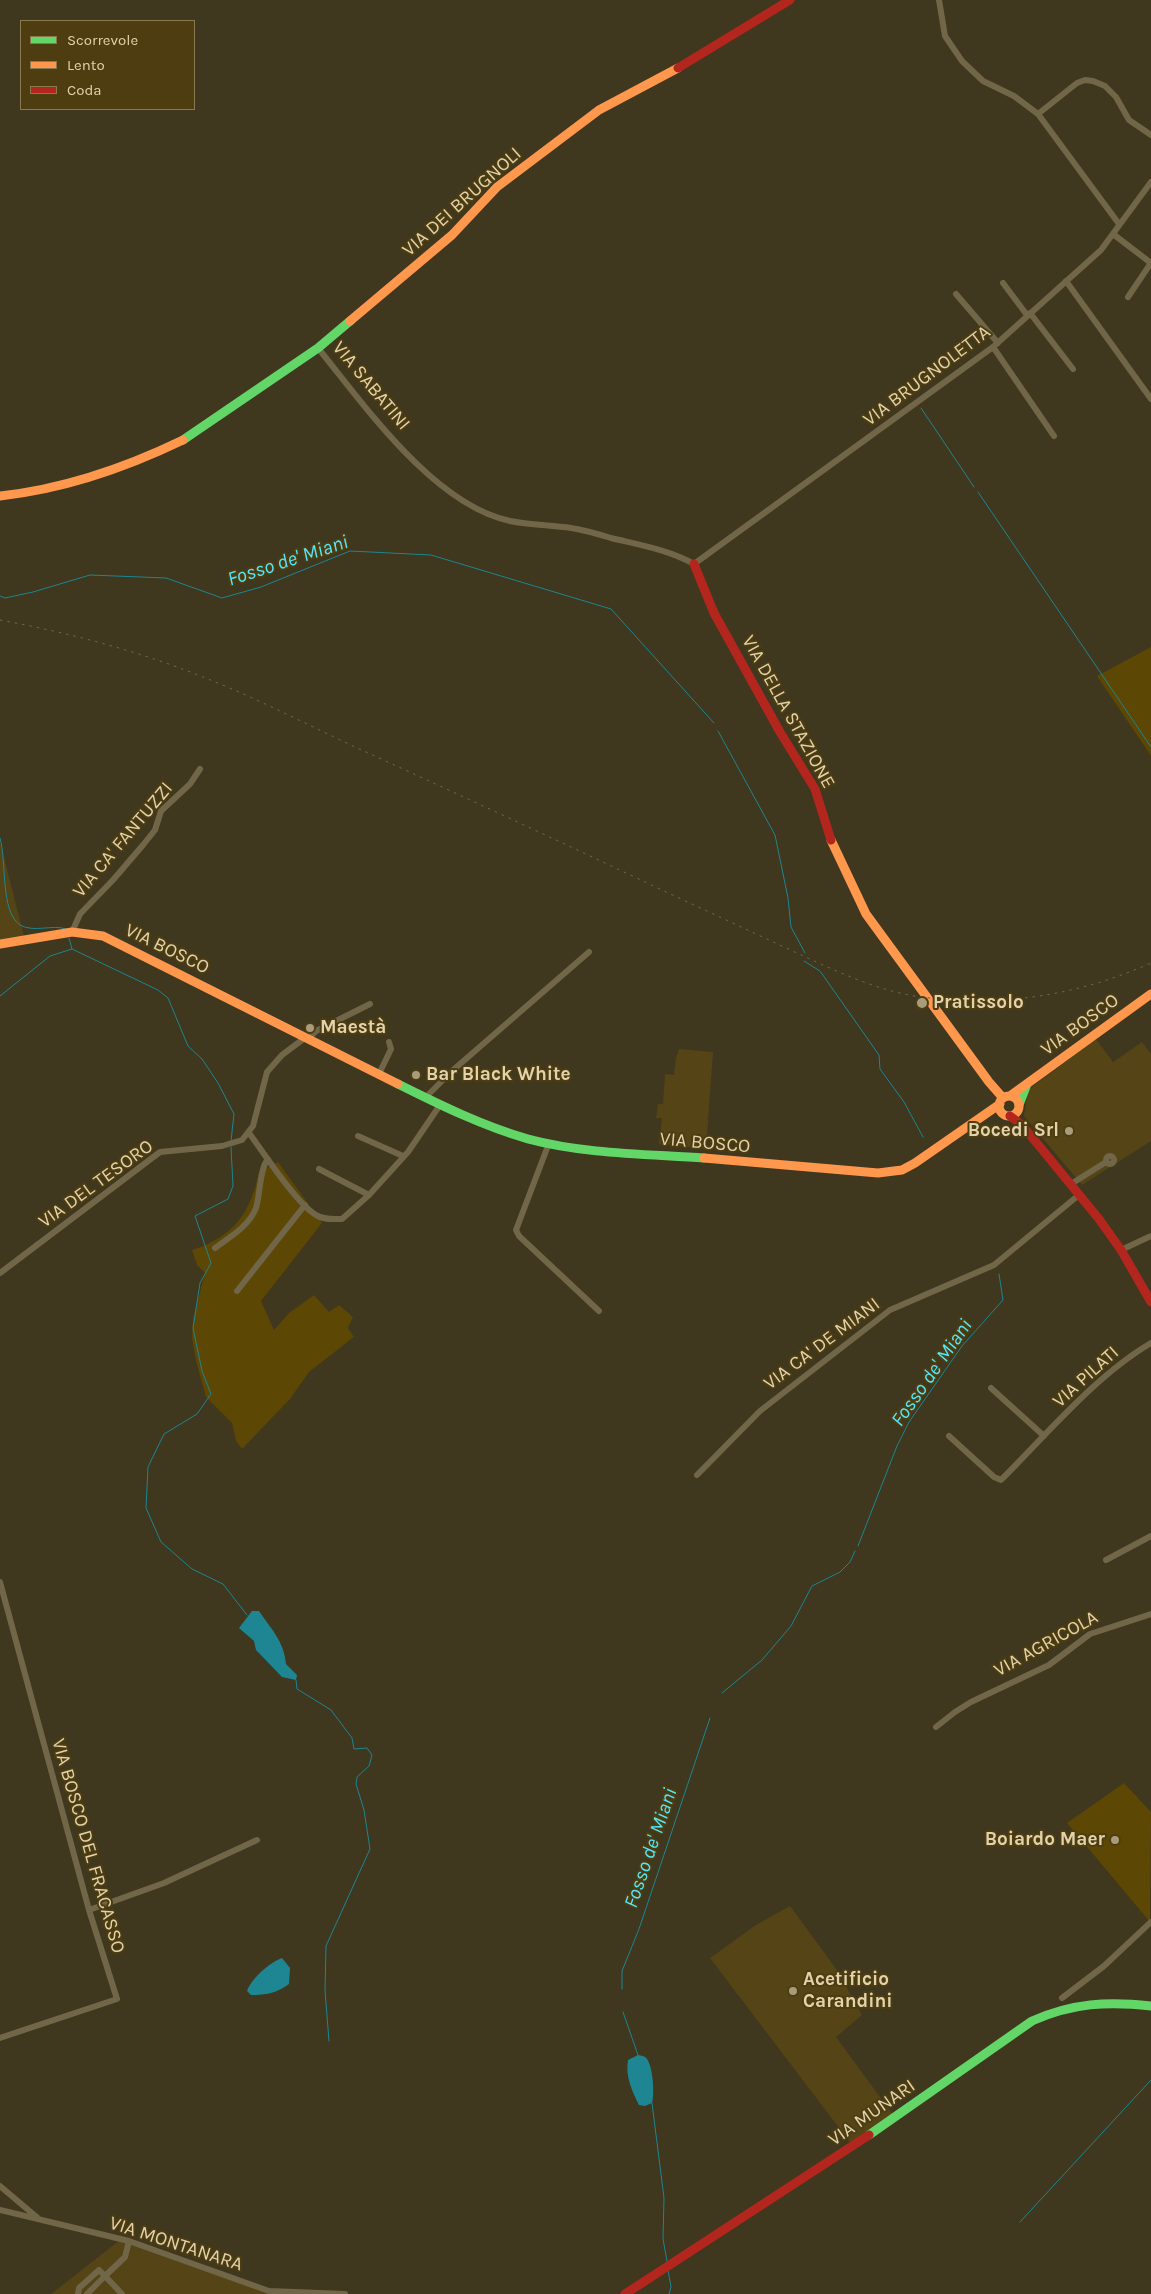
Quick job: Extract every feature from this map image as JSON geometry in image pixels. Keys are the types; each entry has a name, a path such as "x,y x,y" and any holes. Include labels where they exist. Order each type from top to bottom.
{"main road":[{"name":"VIA DEI BRUGNOLI","path":"318,348 452,235 497,187 599,110 660,79 790,0"},
{"name":"VIA SABATINI","path":"0,496 53,488 135,463 162,452 238,405 318,348"},
{"name":"VIA DELLA STAZIONE","path":"694,564 714,613 780,732 815,790 835,851 866,914 1004,1100"},
{"name":"VIA BOSCO","path":"0,944 67,933 103,936 119,942 308,1037 425,1098 500,1131 549,1143 654,1155 878,1173 902,1170 914,1163 976,1122 1151,994"},
{"name":"VIA BOSCO","path":"976,1122 1015,1114 1023,1091 1029,1082"},
{"path":"1022,1125 1016,1099 1004,1100 1000,1110 1022,1125 1080,1194 1121,1250 1151,1302"},
{"name":"VIA MUNARI","path":"625,2294 858,2143 1032,2021 1056,2010 1083,2003 1111,2002 1151,2006"}],"street":[{"path":"939,0 945,36 962,61 983,81 1014,96 1038,114 1120,224"},
{"path":"1038,114 1077,83 1093,81 1105,86 1116,97 1129,120 1151,135"},
{"name":"VIA BRUGNOLETTA","path":"694,564 995,345 1095,256 1151,182"},
{"path":"1113,234 1151,263 1128,297"},
{"path":"1066,281 1151,399"},
{"path":"1003,283 1073,369"},
{"path":"956,294 995,345 1054,436"},
{"name":"VIA SABATINI","path":"318,348 383,428 438,482 473,508 509,521 573,528 629,542 678,555 694,564"},
{"name":"VIA CA' FANTUZZI","path":"67,933 80,914 143,845 154,830 161,811 190,784 200,769"},
{"path":"425,1098 438,1083 589,952"},
{"path":"370,1004 316,1031 282,1055 267,1072 253,1126 249,1133 305,1205 316,1216 342,1219 369,1195 403,1156 440,1105"},
{"path":"379,1074 391,1050 389,1042"},
{"name":"VIA DEL TESORO","path":"0,1273 160,1152 222,1146 242,1140 249,1133"},
{"path":"358,1136 403,1156"},
{"path":"549,1143 516,1230 519,1236 599,1311"},
{"path":"214,1248 244,1226 250,1218 258,1198 264,1165 268,1159"},
{"path":"1071,1184 1106,1162"},
{"path":"319,1168 369,1195"},
{"name":"VIA CA' DE MIANI","path":"697,1475 760,1411 841,1346 890,1310 994,1265 1080,1194"},
{"path":"237,1291 305,1205"},
{"path":"1121,1250 1151,1236"},
{"name":"VIA PILATI","path":"949,1436 1001,1480 1044,1436 1109,1375 1136,1352 1151,1343"},
{"path":"991,1388 1044,1436"},
{"path":"1106,1560 1151,1536"},
{"name":"VIA BOSCO DEL FRACASSO","path":"0,1582 89,1910 117,1999 0,2038"},
{"name":"VIA AGRICOLA","path":"936,1727 972,1702 1049,1664 1090,1634 1151,1614"},
{"path":"89,1910 164,1883 257,1840"},
{"path":"1062,1998 1104,1966 1151,1922"},
{"path":"0,2186 40,2220"},
{"name":"VIA MONTANARA","path":"0,2210 129,2242 269,2291 345,2294"},
{"path":"87,2294 125,2257 129,2242"},
{"path":"78,2294 79,2288 99,2270 122,2294"}],"shaded area":[{"path":"1151,647 1151,756 1097,676"},
{"path":"0,842 26,944 0,949"},
{"path":"1096,1039 1113,1062 1142,1042 1151,1054 1151,1141 1082,1185 1024,1116 1028,1090"},
{"path":"679,1049 713,1052 706,1149 659,1144 662,1118 656,1118 658,1104 663,1104 665,1074 674,1075"},
{"path":"278,1162 322,1223 261,1301 274,1330 289,1313 314,1295 329,1312 339,1305 353,1317 348,1328 354,1337 309,1372 290,1399 242,1449 236,1441 232,1423 206,1397 196,1361 192,1338 193,1319 205,1273 197,1265 192,1250 218,1238 238,1222 245,1212 259,1172"},
{"name":"Boiardo Maer","path":"1124,1783 1151,1812 1150,1922 1067,1823"},
{"path":"790,1906 837,1970 862,2015 836,2037 897,2120 855,2149 710,1958 756,1925"},
{"path":"120,2240 283,2294 51,2294"}],"water":[{"path":"252,1611 259,1611 276,1636 283,1649 286,1664 297,1675 296,1680 282,1677 256,1650 254,1641 239,1628"},
{"path":"282,1958 290,1968 289,1984 271,1993 251,1995 247,1991 257,1976 272,1963"},
{"path":"638,2055 648,2060 653,2079 652,2103 645,2106 639,2105 627,2072 628,2060"}],"waterway":[{"path":"921,408 974,487"},
{"path":"978,492 1151,747"},
{"name":"Fosso de' Miani","path":"0,596 5,598 33,592 90,575 166,578 222,598 261,587 350,551 431,555 611,609 714,723"},
{"name":"Fosso de' Miani","path":"718,731 775,835 788,898 791,927 805,953"},
{"path":"0,838 7,898 9,909 14,918 20,925 25,927 66,929"},
{"path":"0,996 50,956 72,949 69,938"},
{"path":"72,949 158,990 168,998 188,1046 202,1059 218,1083 234,1114 231,1141"},
{"name":"Fosso de' Miani","path":"804,961 820,971 879,1055 880,1069 904,1102 923,1137"},
{"path":"231,1147 233,1186 228,1199 195,1216 211,1263 200,1283 193,1328 202,1371 211,1394 197,1414 164,1434 148,1467 146,1508 161,1542 192,1569 223,1584 247,1615"},
{"name":"Fosso de' Miani","path":"858,1546 897,1446 909,1422 962,1346 1003,1300 999,1274"},
{"name":"Fosso de' Miani","path":"722,1693 762,1660 791,1626 812,1586 840,1572 850,1562 855,1551"},
{"path":"296,1680 297,1689 331,1710 352,1738 354,1749 367,1748 372,1755 369,1766 357,1777 356,1784 364,1810 370,1849 326,1946 325,1991 329,2041"},
{"name":"Fosso de' Miani","path":"622,1989 622,1971 639,1929 710,1718"},
{"name":"Fosso de' Miani","path":"623,2012 638,2055"},
{"path":"1020,2222 1151,2080"},
{"name":"Fosso de' Miani","path":"652,2103 664,2198 663,2239 667,2261"},
{"name":"Fosso de' Miani","path":"668,2270 671,2287 669,2294"}],"railway":[{"path":"0,620 112,646 194,673 510,818 814,961 874,986 921,997 951,1000 1009,999 1067,991 1095,984 1151,963"}],"traffic: fast":[{"path":"183,440 318,348 350,321"},
{"path":"398,1084 478,1121 528,1139 593,1151 704,1158"},
{"path":"1019,1105 1027,1084"},
{"path":"869,2135 1032,2021 1061,2010 1090,2005 1151,2006"}],"traffic: slow":[{"path":"350,321 452,235 497,187 599,110 678,68"},
{"path":"0,496 24,493 94,476 139,460 183,440"},
{"path":"831,840 866,914 989,1082 1003,1098"},
{"path":"0,944 72,932 103,936 398,1084"},
{"path":"1010,1096 1151,994"},
{"path":"1009,1096 1016,1099 1019,1106 1016,1113 1009,1116 1002,1113 999,1106 1002,1099 1009,1096"},
{"path":"704,1158 878,1173 902,1170 1000,1104"}],"traffic: jam":[{"path":"678,68 790,0"},
{"path":"694,564 714,613 780,732 815,789 831,840"},
{"path":"1010,1116 1022,1125 1099,1219 1121,1250 1151,1302"},
{"path":"625,2294 869,2135"}],"place":[{"name":"Pratissolo","path":"922,1003"},
{"name":"Maestà","path":"310,1028"},
{"name":"Bar Black White","path":"416,1075"},
{"name":"Bocedi Srl","path":"1069,1131"},
{"name":"Boiardo Maer","path":"1115,1840"},
{"name":"Acetificio Carandini","path":"793,1991"}]}
